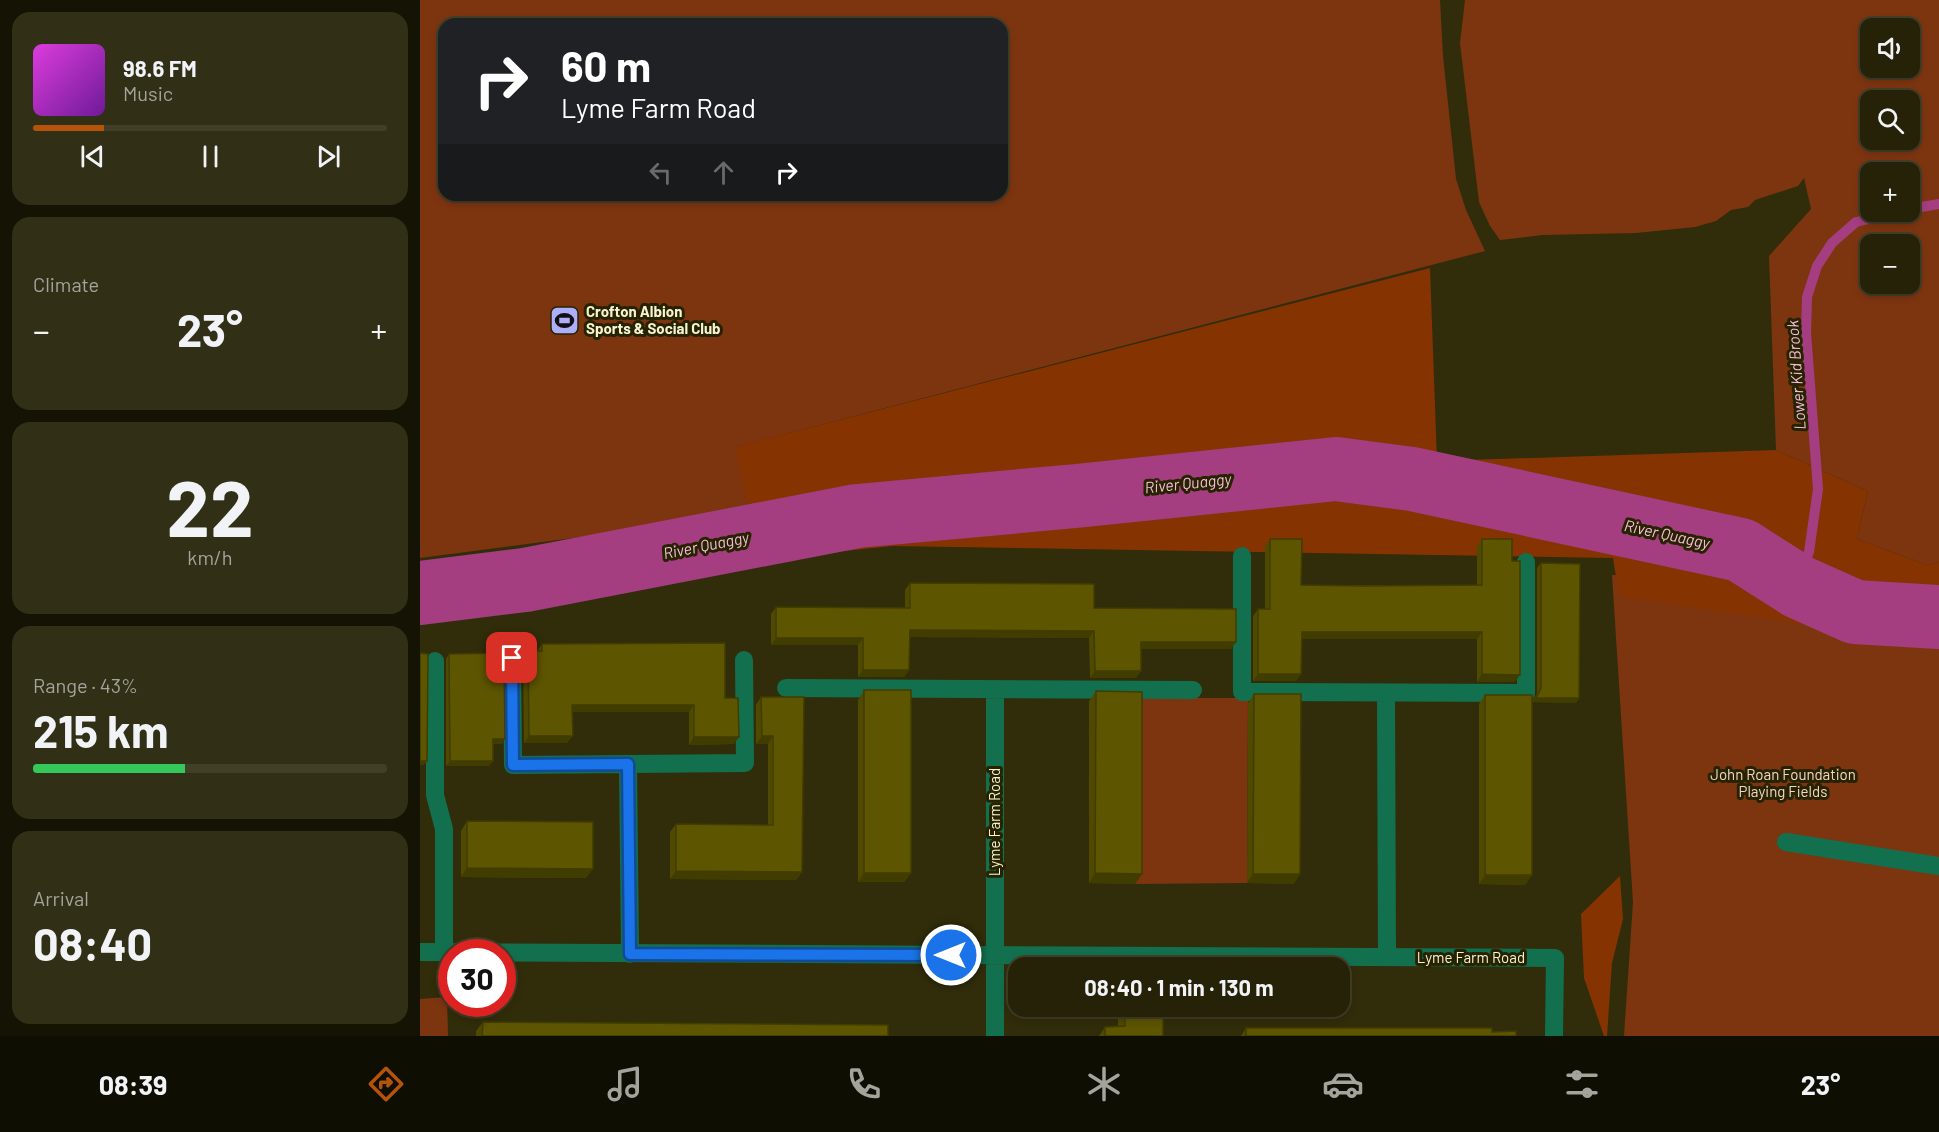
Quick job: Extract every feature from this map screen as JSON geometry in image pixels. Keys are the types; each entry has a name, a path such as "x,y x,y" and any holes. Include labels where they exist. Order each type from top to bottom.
{"street":[{"path":"1242,556 1242,692 1526,693 1526,562"},
{"path":"512,658 513,765 745,763 744,660"},
{"path":"435,661 435,795 444,829 444,939"},
{"path":"786,688 1193,690"},
{"name":"Lyme Farm Road","path":"995,689 995,955"},
{"path":"1386,693 1387,957"},
{"path":"628,764 630,954"},
{"path":"1786,842 1939,867"},
{"name":"Lyme Farm Road","path":"420,952 438,952"},
{"name":"Lyme Farm Road","path":"516,953 1555,958 1554,1036"},
{"path":"995,955 996,1036"}],"green space":[{"path":"420,0 1440,0 1443,56 1456,179 1466,210 1485,251 736,447 749,515 420,558"},
{"path":"1465,0 1939,0 1939,562 1927,565 1857,539 1868,491 1776,450 1769,256 1811,209 1804,178 1798,186 1755,200 1748,207 1731,210 1716,221 1695,227 1636,233 1542,235 1500,240 1490,226 1479,202 1460,43"},
{"name":"John Roan Foundation Playing Fields","path":"1612,575 1731,578 1939,635 1939,1036 1624,1036 1633,902"},
{"path":"1136,698 1248,698 1247,883 1135,884"},
{"path":"438,998 438,1017 448,1017 448,1036 420,1036 420,999"}],"shaded area":[{"path":"1430,268 1437,461 1776,450 1868,491 1857,539 1927,565 1939,562 1939,645 1619,596 1613,558 893,546 745,561 749,515 735,447"},
{"path":"1620,876 1623,919 1612,963 1607,1036 1604,1036 1584,978 1581,914"}],"building":[{"path":"1270,539 1302,539 1301,585 1362,586 1482,585 1482,539 1512,539 1512,561 1520,561 1520,675 1482,674 1482,632 1302,632 1301,674 1258,674 1258,609 1270,609"},
{"path":"1541,563 1580,564 1579,698 1536,698 1541,688"},
{"path":"910,583 1094,584 1094,608 1236,609 1236,642 1141,642 1141,671 1095,671 1094,631 910,630 909,670 863,670 863,638 776,638 776,607 910,608"},
{"path":"725,643 725,698 738,698 739,737 694,737 694,705 572,705 573,736 529,736 528,651 542,651 542,644"},
{"path":"420,653 428,654 427,761 420,761"},
{"path":"504,653 505,739 493,739 493,761 450,761 449,654"},
{"path":"864,690 911,690 911,873 864,873"},
{"path":"1096,691 1142,692 1142,874 1095,873"},
{"path":"1254,694 1301,694 1300,874 1253,874"},
{"path":"1485,695 1532,695 1532,875 1485,875"},
{"path":"761,697 804,697 802,872 676,871 676,824 773,825 773,736 762,736"},
{"path":"467,821 593,822 593,869 467,868"},
{"path":"1125,1017 1163,1017 1163,1036 1105,1036 1105,1027 1125,1026"},
{"path":"483,1022 888,1025 888,1036 482,1036"},
{"path":"1246,1028 1492,1028 1492,1032 1516,1031 1516,1036 1246,1036"}],"waterway":[{"name":"Lower Kid Brook","path":"1920,207 1939,204"},
{"name":"Lower Kid Brook","path":"1794,584 1809,552 1818,489 1806,333 1807,297 1817,266 1832,243 1860,221"},
{"name":"River Quaggy","path":"420,593 525,580 857,516 1336,469 1412,479 1741,550 1799,587 1855,612 1939,617"}],"place":[{"name":"Crofton Albion Sports & Social Club","path":"565,321"}],"route":[{"path":"512,658 513,765 628,764 630,954 951,955"}]}
